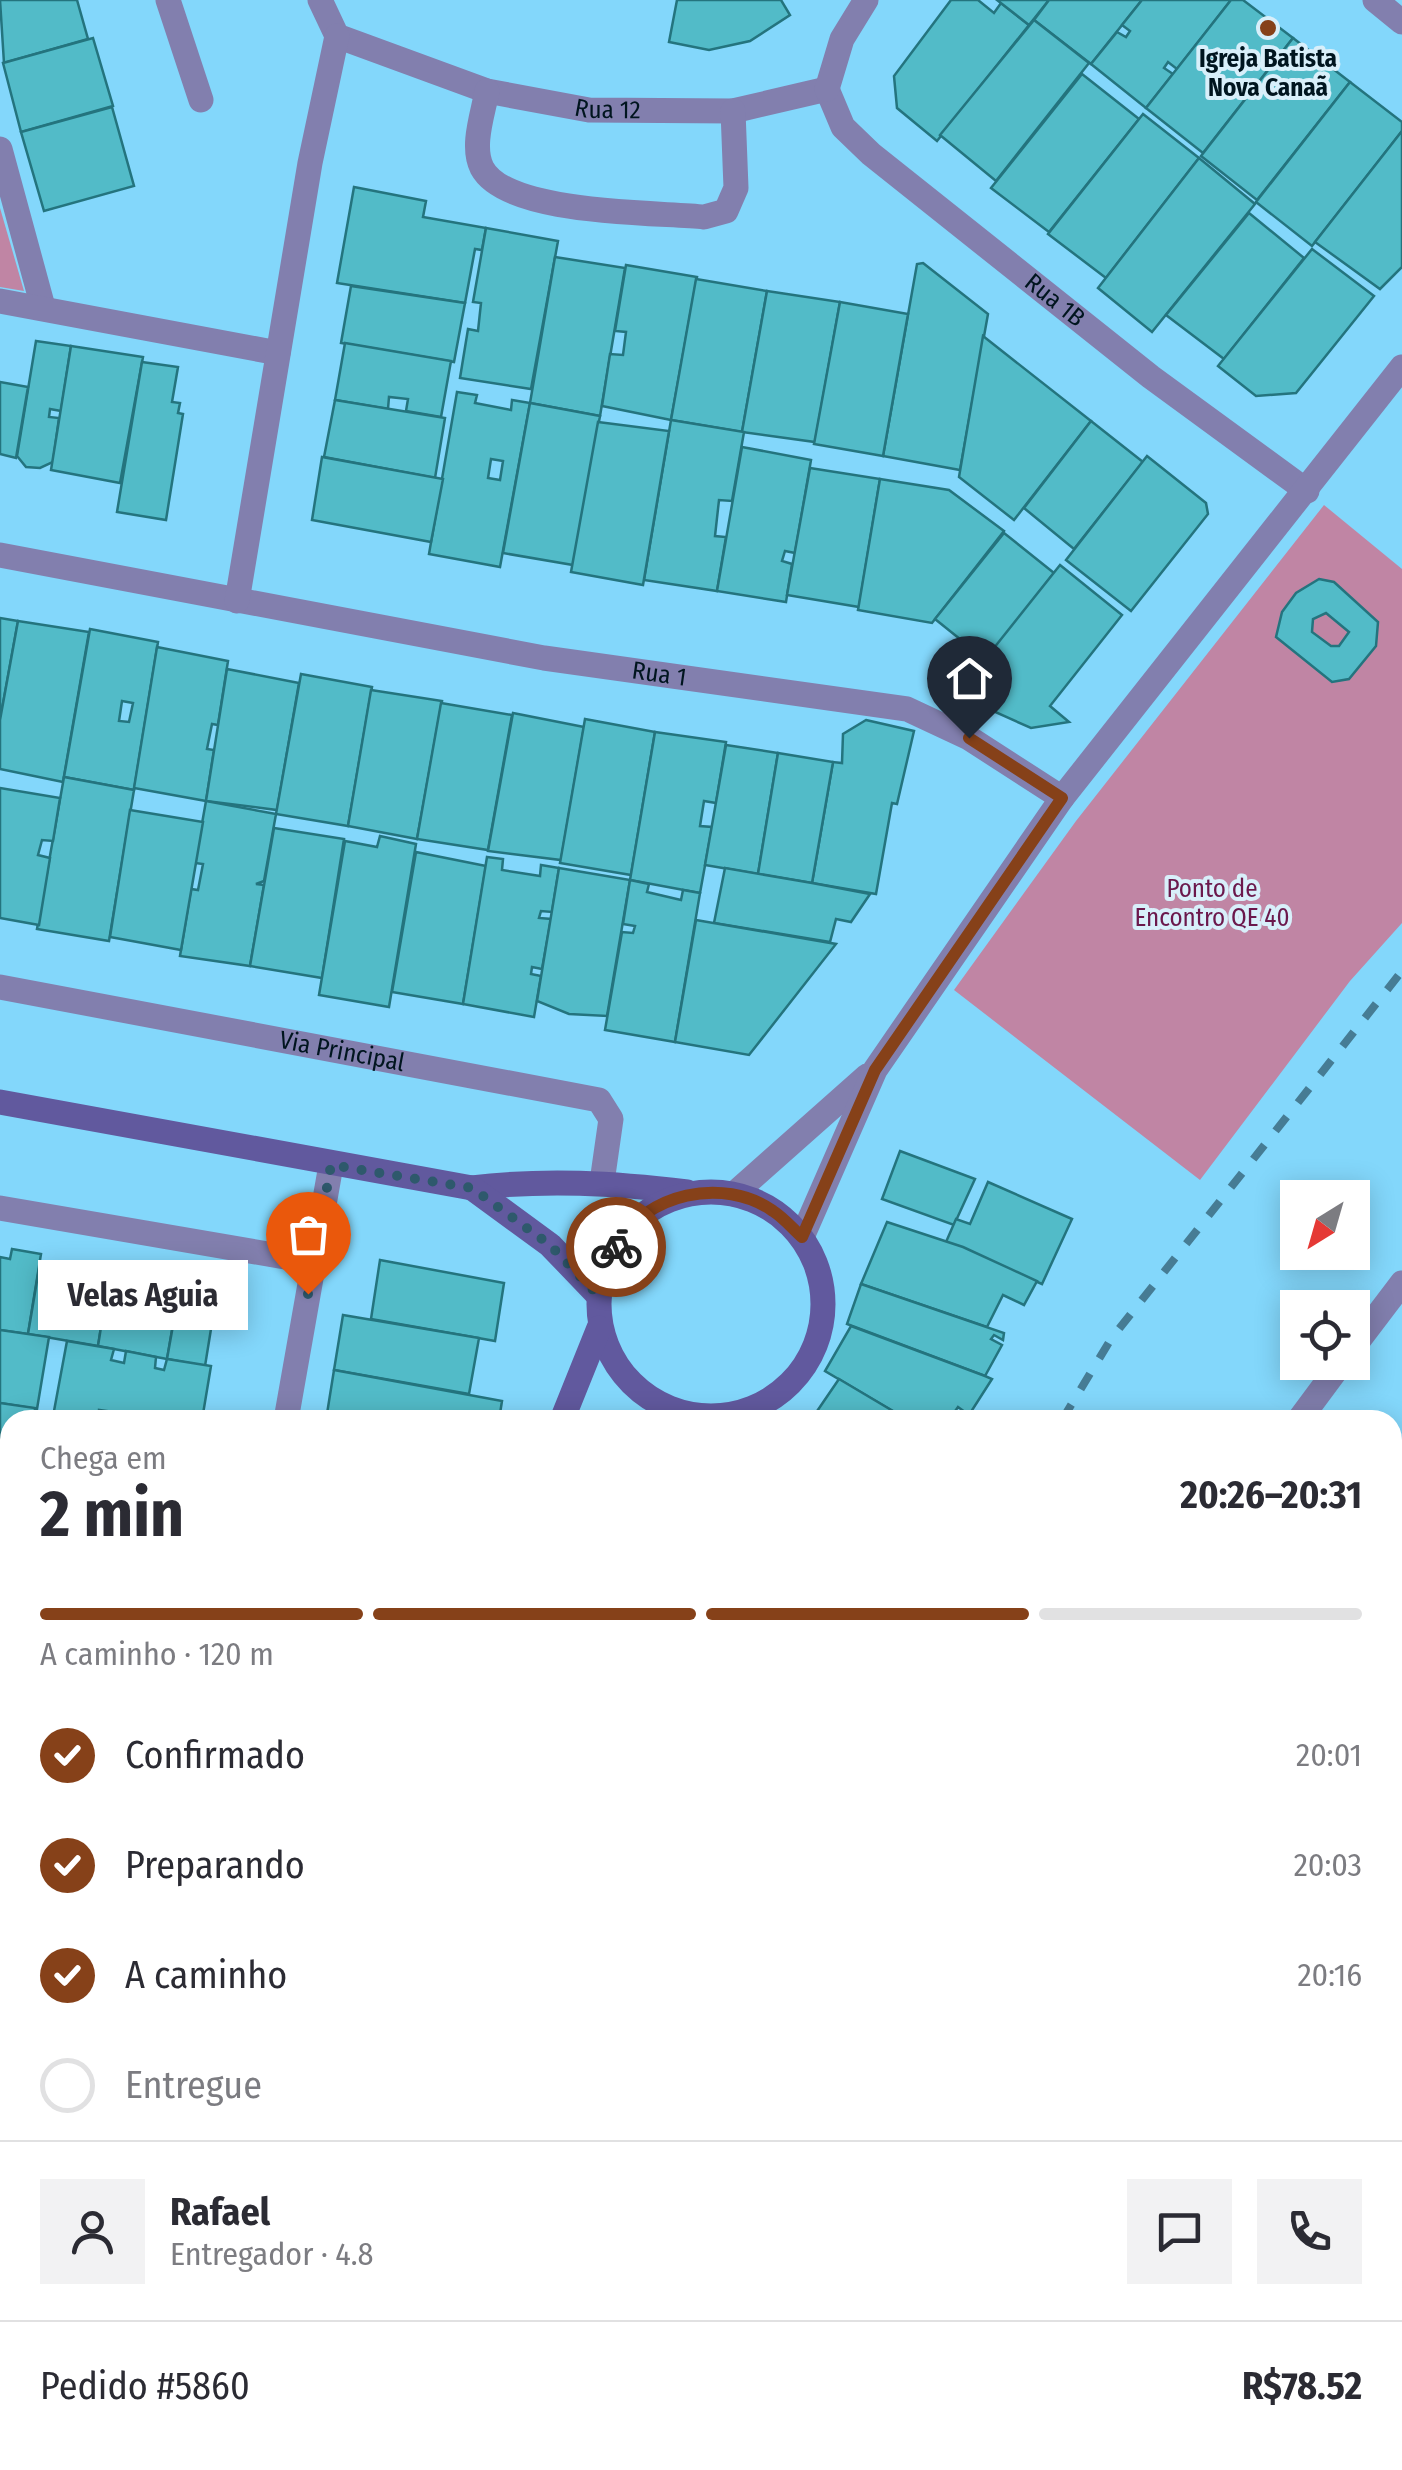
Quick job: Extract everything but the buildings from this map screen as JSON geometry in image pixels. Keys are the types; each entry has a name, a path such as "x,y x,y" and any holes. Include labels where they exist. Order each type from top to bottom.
{"street":[{"path":"168,0 202,100"},
{"path":"237,601 310,163 338,36 320,0"},
{"path":"828,90 842,39 866,0"},
{"path":"1375,0 1402,22"},
{"name":"Rua 12","path":"338,36 487,92 589,110 733,111 828,90"},
{"name":"Rua 1B","path":"828,90 843,127 871,154 1151,377 1306,492"},
{"path":"487,92 477,147 482,167 495,183 541,202 704,217 726,211 736,188 733,111"},
{"path":"0,149 43,307"},
{"path":"0,301 278,353"},
{"path":"802,1237 875,1070 1062,798 1402,367"},
{"name":"Rua 1","path":"0,555 544,658 907,709 969,738 1062,798"},
{"name":"Via Principal","path":"0,987 599,1100 611,1119 612,1132 602,1182"},
{"path":"734,1194 875,1070"},
{"path":"0,1102 472,1188 518,1182 602,1182 734,1194 772,1210 802,1237 820,1275 824,1316 812,1356 787,1388 762,1410"},
{"path":"288,1410 331,1165"},
{"path":"472,1188 550,1245 599,1296"},
{"path":"566,1410 599,1328 604,1272 622,1235 653,1208 692,1193"},
{"path":"0,1208 314,1262"},
{"path":"1370,1325 1402,1283"},
{"path":"599,1328 610,1353 635,1386 676,1410"},
{"path":"1306,1410 1329,1380"}],"green space":[{"path":"0,208 24,291 0,287"},
{"name":"Ponto de Encontro QE 40","path":"1324,505 1402,569 1402,923 1350,981 1200,1180 954,990 1076,821"}],"railway":[{"path":"1068,1410 1111,1339 1402,971"}],"way so far":[{"path":"308,1294 331,1165 472,1188 550,1245 599,1296 604,1272 616,1247"}],"place":[{"name":"Igreja Batista Nova Canaã","path":"1268,28"},
{"name":"Velas Aguia","path":"308,1294"}],"route":[{"path":"616,1247 622,1235 653,1208 692,1193 734,1194 772,1210 802,1237 875,1070 1062,798 969,738"}]}
